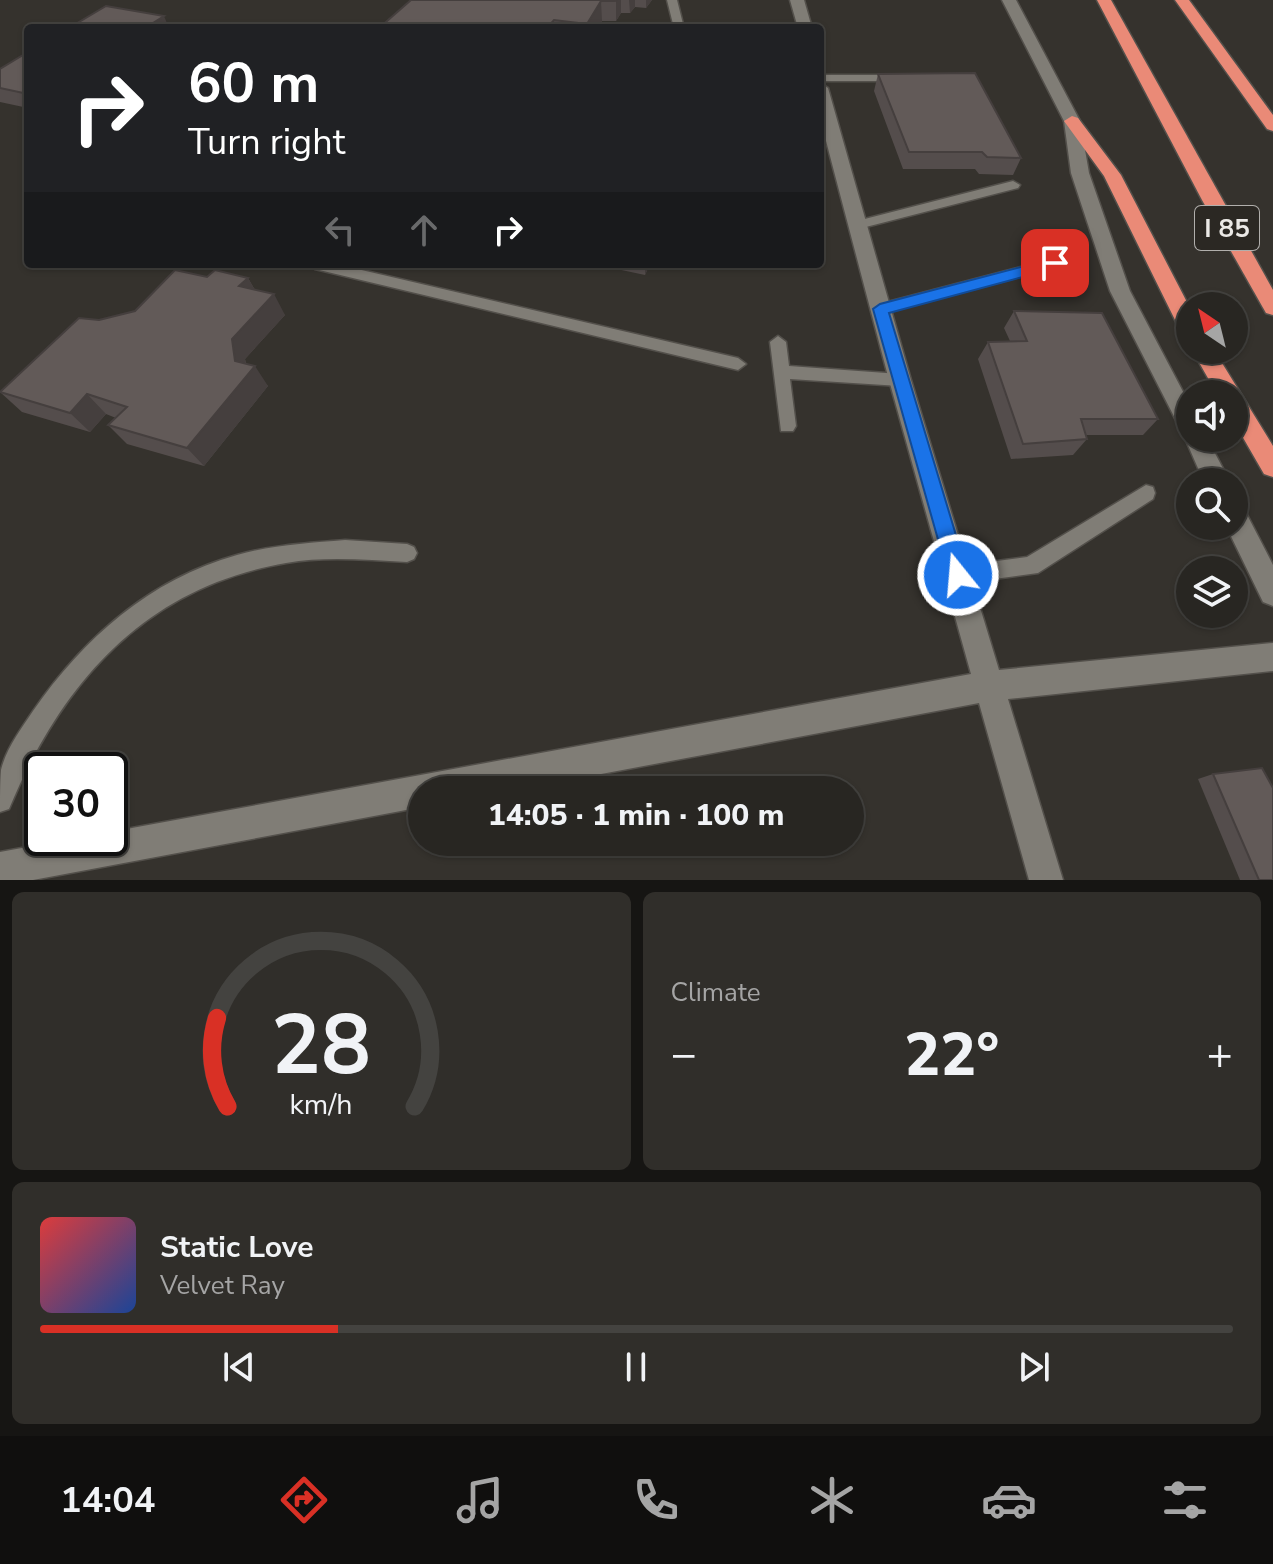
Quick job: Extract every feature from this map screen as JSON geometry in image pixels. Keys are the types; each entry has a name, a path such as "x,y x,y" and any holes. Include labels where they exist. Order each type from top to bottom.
{"highway":[{"name":"I 85","path":"1104,0 1211,200 1273,308"},
{"path":"1182,0 1273,126"},
{"path":"1072,121 1112,175 1176,301"},
{"path":"1248,425 1273,467"}],"street":[{"path":"797,0 804,24"},
{"path":"1009,0 1072,121 1080,173 1120,291 1176,401"},
{"path":"824,102 900,380 1046,880"},
{"path":"1246,540 1273,593"},
{"path":"505,776 990,686 1273,657"},
{"path":"0,869 408,794"}],"lane":[{"path":"672,0 678,24"},
{"path":"824,78 909,78"},
{"path":"858,225 1013,185"},
{"path":"880,309 1055,263"},
{"path":"332,268 738,364"},
{"path":"778,342 787,426"},
{"path":"783,372 900,380"},
{"path":"958,575 1031,566 1146,493"},
{"path":"0,800 27,741 70,677 109,636 185,583 247,560 300,550 355,547 407,553"}],"building":[{"path":"411,0 616,0 601,1 587,24 554,20 550,24 384,24"},
{"path":"106,6 164,16 151,24 76,24"},
{"path":"24,54 24,93 0,88 0,69"},
{"path":"975,73 1021,158 987,157 982,152 909,152 878,74"},
{"path":"175,270 207,277 215,270 248,278 239,286 274,294 232,339 235,361 255,366 187,448 108,425 127,407 87,394 70,413 0,392 79,318 99,320 135,311"},
{"path":"1014,311 1102,313 1158,419 1081,419 1087,439 1023,444 988,342 1027,341"},
{"path":"1262,768 1273,788 1273,880 1259,880 1213,774"}],"route":[{"path":"958,575 880,309 1055,263"}]}
